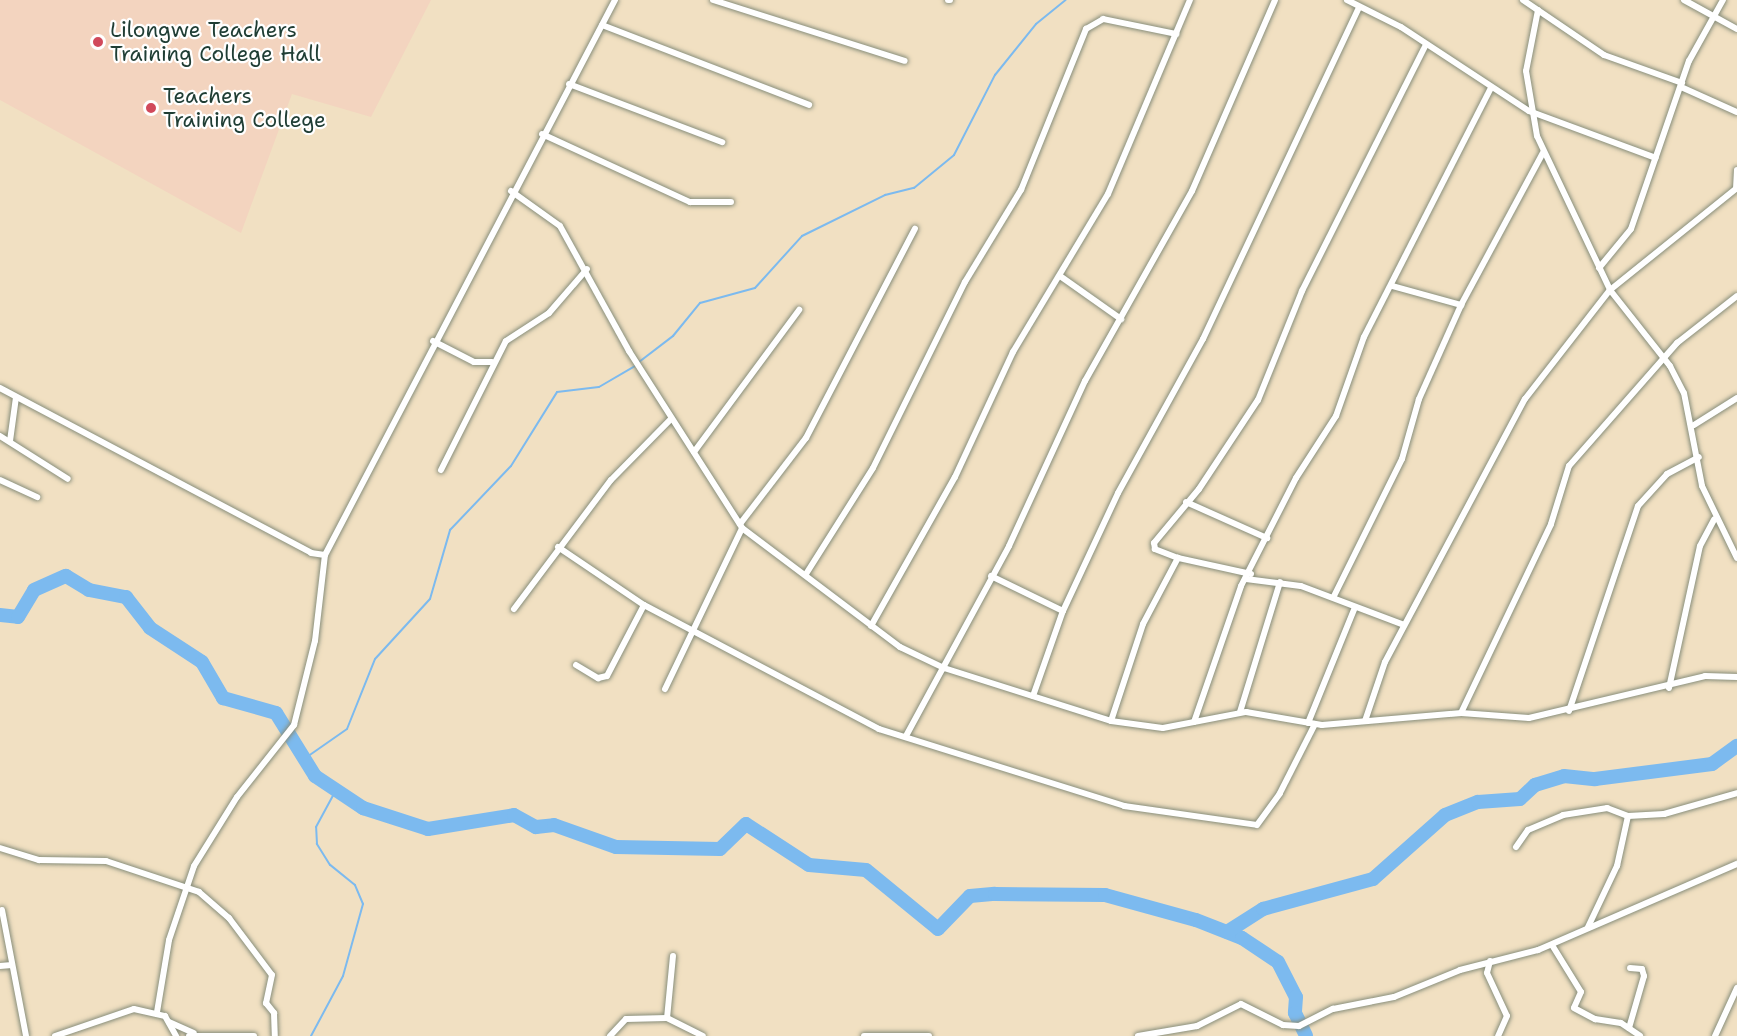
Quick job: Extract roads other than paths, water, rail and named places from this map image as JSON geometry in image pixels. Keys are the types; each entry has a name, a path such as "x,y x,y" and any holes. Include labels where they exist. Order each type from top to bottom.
{"street":[{"path":"157,1012 169,940 186,888 209,837 294,725 315,641 325,555 511,191 615,0"},
{"path":"713,0 905,61"},
{"path":"871,626 955,477 1014,352 1060,276 1119,170 1190,0"},
{"path":"906,736 991,576 1076,397 1192,191 1275,0"},
{"path":"1347,0 1426,44 1529,111 1656,158"},
{"path":"1523,0 1605,56 1681,85 1737,112"},
{"path":"1684,0 1737,29"},
{"path":"1599,268 1631,229 1681,85 1713,16 1723,0"},
{"path":"1033,696 1063,611 1118,493 1203,339 1359,8"},
{"path":"1538,10 1527,56 1529,111 1543,153 1610,290 1664,358 1694,424 1699,457 1699,478 1714,520 1734,546 1737,558"},
{"path":"806,574 873,468 965,282 1025,181 1081,36 1103,19 1176,34"},
{"path":"602,25 809,105"},
{"path":"1404,625 1355,607 1335,596 1178,558 1154,546 1258,400 1302,291 1426,44"},
{"path":"569,84 722,142"},
{"path":"1194,722 1249,576 1267,538 1336,416 1364,337 1491,88"},
{"path":"542,134 690,202 731,202"},
{"path":"1335,596 1402,459 1419,399 1461,305 1543,153"},
{"path":"1365,721 1404,625 1516,412 1610,290 1736,189 1737,170"},
{"path":"511,191 552,216 587,269 671,419 741,526 871,626 944,668 1111,721 1162,728 1240,712 1312,724 1461,713 1529,718 1669,688 1705,676 1737,677"},
{"path":"665,689 741,526 806,438 915,229"},
{"path":"441,470 492,363 512,333 549,313 587,269"},
{"path":"1060,276 1121,319"},
{"path":"1392,286 1461,305"},
{"path":"1461,713 1551,524 1569,466 1664,358 1737,297"},
{"path":"694,452 799,310"},
{"path":"433,341 474,362 492,363"},
{"path":"0,388 310,553 325,555"},
{"path":"10,441 16,397"},
{"path":"1694,424 1737,398"},
{"path":"514,609 616,474 671,419"},
{"path":"0,436 68,479"},
{"path":"1569,711 1638,506 1667,474 1699,457"},
{"path":"0,480 37,497"},
{"path":"1186,502 1267,538"},
{"path":"1669,688 1700,546 1714,520"},
{"path":"558,548 644,605 695,628 879,729 1088,797 1257,825 1280,793 1312,724 1355,607"},
{"path":"1111,721 1143,624 1178,558"},
{"path":"991,576 1063,611"},
{"path":"1240,712 1280,582"},
{"path":"576,665 598,678 607,676 644,605"},
{"path":"1516,848 1528,830 1563,815 1607,808 1628,816 1683,810 1737,793"},
{"path":"1588,928 1617,866 1628,816"},
{"path":"0,848 39,860 106,861 186,888 216,903 272,975 266,1003 274,1013 275,1036"},
{"path":"1138,1036 1197,1026 1241,1004 1294,1027 1333,1009 1394,998 1490,961 1552,945 1737,864"},
{"path":"2,910 26,1036"},
{"path":"1552,945 1581,992 1574,1008 1629,1028 1640,1036"},
{"path":"667,1018 673,957"},
{"path":"1490,961 1487,973 1508,1016 1498,1036"},
{"path":"0,966 12,965"},
{"path":"1629,1028 1644,976 1642,969 1630,968"},
{"path":"1715,1036 1737,988"},
{"path":"55,1036 124,1011 157,1012 192,1034 254,1036"},
{"path":"610,1036 626,1018 667,1018 703,1036"},
{"path":"169,1021 176,1036"},
{"path":"864,1036 929,1036"}],"waterway":[{"path":"639,362 673,336 700,303 755,288 802,236 885,195 914,188 954,155 995,75 1036,24 1066,0"},
{"path":"304,759 347,729 375,659 430,599 450,530 511,466 557,392 599,387 635,366"},
{"path":"0,615 18,617 34,590 66,576 89,590 126,597 150,628 202,662 223,698 276,713 315,776 363,808 428,829 514,815 536,827 554,825 616,847 720,849 746,824 809,865 866,870 938,929 970,896 995,894 1105,895 1196,920 1242,938 1278,962 1296,997 1295,1013 1306,1036"},
{"path":"1227,932 1263,909 1373,879 1445,815 1478,802 1520,799 1535,785 1564,776 1595,779 1712,764 1737,746"},
{"path":"311,1036 343,976 363,904 355,885 330,865 317,844 316,827 336,790"}],"place":[{"name":"Lilongwe Teachers Training College Hall","path":"98,42"},
{"name":"Teachers Training College","path":"151,108"}]}
